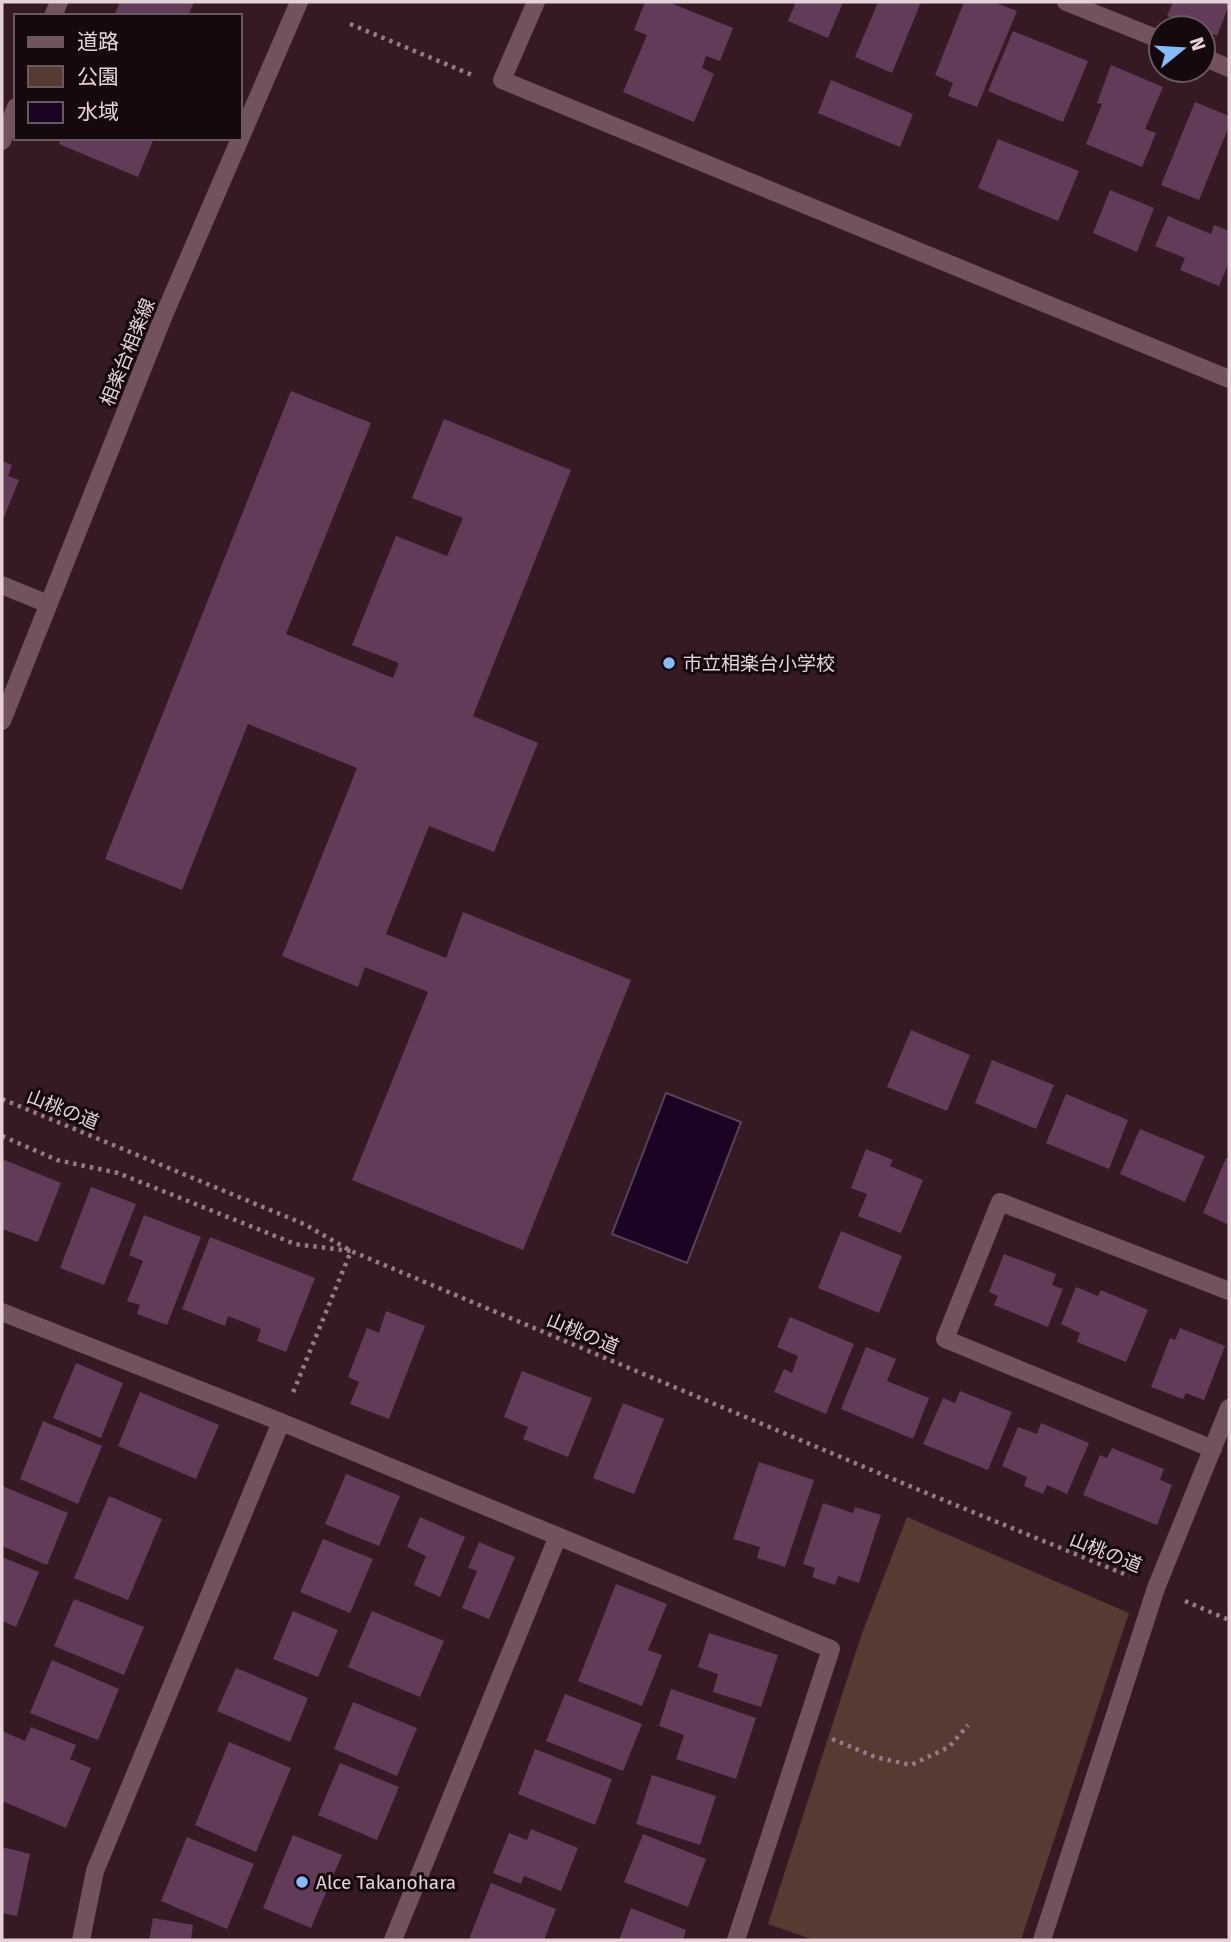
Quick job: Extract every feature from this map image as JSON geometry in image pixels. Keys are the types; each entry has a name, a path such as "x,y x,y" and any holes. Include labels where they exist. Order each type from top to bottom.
{"street":[{"name":"相楽台相楽線","path":"242,134 299,2"},
{"path":"536,2 502,80 1229,379"},
{"path":"1066,2 1147,34"},
{"path":"2,141 14,112"},
{"name":"相楽台相楽線","path":"2,720 164,314 239,140"},
{"path":"2,585 48,604"},
{"path":"1213,1449 946,1339 1000,1202 1229,1291"},
{"path":"2,1313 281,1422 831,1649 736,1940"},
{"path":"1042,1940 1156,1588 1229,1408"},
{"path":"81,1940 95,1871 281,1422"},
{"path":"393,1940 558,1536"}],"path":[{"path":"351,24 483,80 502,80"},
{"name":"山桃の道","path":"2,1099 304,1224 351,1251 1156,1588"},
{"path":"2,1136 57,1160 118,1173 295,1244 351,1251 281,1422"},
{"path":"1196,1606 1229,1619"},
{"path":"805,1729 875,1757 911,1765 949,1747 968,1725"}],"green space":[{"path":"907,1517 1129,1613 1021,1940 814,1940 768,1924 861,1636"}],"water":[{"path":"666,1093 741,1122 687,1263 612,1234"}],"building":[{"path":"120,2 194,2 189,14 115,14"},
{"path":"645,2 668,2 733,28 720,61 706,56 702,68 714,74 694,122 623,92 647,35 634,30"},
{"path":"796,2 843,2 828,38 788,21"},
{"path":"878,2 921,2 892,73 855,57"},
{"path":"964,2 993,2 1017,11 977,107 948,96 953,83 935,75"},
{"path":"1173,2 1229,2 1217,36 1217,14 1168,14"},
{"path":"1013,31 1088,61 1063,122 988,91"},
{"path":"1111,65 1147,80 1147,84 1163,87 1145,129 1156,133 1142,167 1086,144 1102,104 1097,103"},
{"path":"831,80 913,114 900,147 818,113"},
{"path":"1195,102 1229,116 1229,126 1199,200 1161,185"},
{"path":"998,139 1079,171 1058,221 978,188"},
{"path":"60,140 153,140 138,177 59,144"},
{"path":"1110,190 1154,208 1137,252 1093,233"},
{"path":"1168,216 1211,234 1214,225 1229,231 1229,262 1219,286 1180,270 1185,258 1155,246"},
{"path":"291,391 371,423 286,634 393,678 399,663 352,645 396,536 447,556 463,518 412,498 444,419 571,470 473,716 538,743 494,852 429,826 386,934 446,958 463,912 631,980 523,1250 352,1180 428,992 365,967 358,987 282,956 357,768 248,724 182,890 105,859"},
{"path":"2,461 12,465 8,476 19,480 2,522"},
{"path":"911,1030 970,1055 947,1111 887,1087"},
{"path":"992,1060 1054,1085 1036,1129 975,1103"},
{"path":"1066,1094 1128,1120 1109,1169 1046,1143"},
{"path":"1140,1129 1205,1156 1185,1202 1120,1174"},
{"path":"866,1149 893,1160 890,1166 923,1180 901,1233 858,1216 867,1194 851,1188"},
{"path":"1226,1158 1229,1159 1229,1225 1203,1213"},
{"path":"2,1159 61,1183 38,1242 2,1229"},
{"path":"91,1187 136,1204 104,1285 60,1268"},
{"path":"144,1215 201,1237 167,1325 137,1314 140,1305 127,1301 143,1261 129,1255"},
{"path":"841,1231 902,1256 879,1313 818,1288"},
{"path":"210,1237 315,1278 286,1352 257,1341 261,1329 228,1316 225,1326 182,1309"},
{"path":"1004,1254 1056,1274 1052,1285 1063,1289 1048,1327 994,1305 998,1296 989,1292"},
{"path":"1076,1287 1098,1296 1101,1290 1148,1310 1126,1362 1077,1342 1080,1333 1061,1324"},
{"path":"386,1311 425,1326 389,1419 350,1404 359,1382 348,1377 367,1328 379,1333"},
{"path":"790,1317 854,1344 826,1414 774,1392 784,1369 792,1373 798,1356 777,1347"},
{"path":"1180,1328 1225,1346 1204,1400 1186,1393 1183,1399 1151,1387 1170,1338 1175,1340"},
{"path":"866,1347 896,1359 887,1381 929,1398 913,1439 841,1409"},
{"path":"76,1363 123,1383 101,1438 53,1418"},
{"path":"522,1371 592,1398 568,1457 523,1439 528,1427 504,1417"},
{"path":"960,1391 1012,1412 988,1470 923,1444 943,1398 955,1403"},
{"path":"140,1392 219,1425 196,1479 118,1446"},
{"path":"623,1403 664,1419 634,1494 593,1478"},
{"path":"43,1421 102,1446 78,1504 20,1479"},
{"path":"1041,1423 1089,1443 1067,1494 1047,1485 1043,1494 1024,1486 1027,1477 1002,1466 1018,1427 1037,1434"},
{"path":"1112,1448 1164,1469 1160,1480 1172,1485 1157,1525 1083,1495 1100,1455 1107,1458"},
{"path":"759,1462 814,1480 785,1567 757,1558 760,1547 733,1539"},
{"path":"346,1474 400,1496 379,1546 325,1524"},
{"path":"2,1486 68,1513 47,1565 2,1546"},
{"path":"109,1496 162,1519 128,1600 74,1578"},
{"path":"823,1503 853,1513 855,1507 881,1515 859,1583 838,1576 835,1585 812,1577 815,1568 803,1564"},
{"path":"420,1517 465,1537 440,1597 414,1585 426,1556 407,1547"},
{"path":"323,1539 373,1559 350,1613 300,1592"},
{"path":"479,1542 515,1557 489,1619 462,1608 477,1571 468,1568"},
{"path":"2,1557 39,1572 16,1627 2,1621"},
{"path":"616,1584 667,1604 648,1650 662,1655 642,1706 578,1681"},
{"path":"74,1599 144,1627 124,1675 54,1646"},
{"path":"293,1611 338,1630 318,1677 273,1659"},
{"path":"372,1611 444,1641 420,1697 348,1667"},
{"path":"709,1633 778,1655 761,1707 713,1692 718,1674 698,1667"},
{"path":"52,1660 119,1689 98,1740 30,1713"},
{"path":"236,1668 308,1698 290,1742 217,1711"},
{"path":"671,1689 756,1718 736,1779 676,1759 684,1735 659,1726"},
{"path":"565,1694 642,1724 623,1771 546,1741"},
{"path":"353,1702 417,1728 397,1776 334,1749"},
{"path":"31,1727 76,1745 70,1759 91,1768 66,1828 2,1801 2,1731 25,1741"},
{"path":"229,1742 291,1768 256,1852 195,1825"},
{"path":"535,1749 612,1779 595,1825 518,1794"},
{"path":"340,1763 399,1787 377,1840 318,1815"},
{"path":"652,1775 716,1796 700,1845 636,1824"},
{"path":"531,1829 578,1848 561,1891 524,1876 521,1884 493,1873 509,1833 527,1840"},
{"path":"643,1834 706,1859 688,1907 624,1882"},
{"name":"Alce Takanohara","path":"293,1835 342,1855 311,1928 263,1908"},
{"path":"187,1837 254,1864 227,1929 161,1901"},
{"path":"2,1847 30,1854 17,1916 2,1913"},
{"path":"491,1883 556,1909 544,1940 469,1939"},
{"path":"631,1908 686,1930 683,1940 619,1940"},
{"path":"153,1918 193,1925 191,1940 149,1940"}],"place":[{"name":"市立相楽台小学校","path":"669,663"},
{"name":"Alce Takanohara","path":"302,1882"}]}
